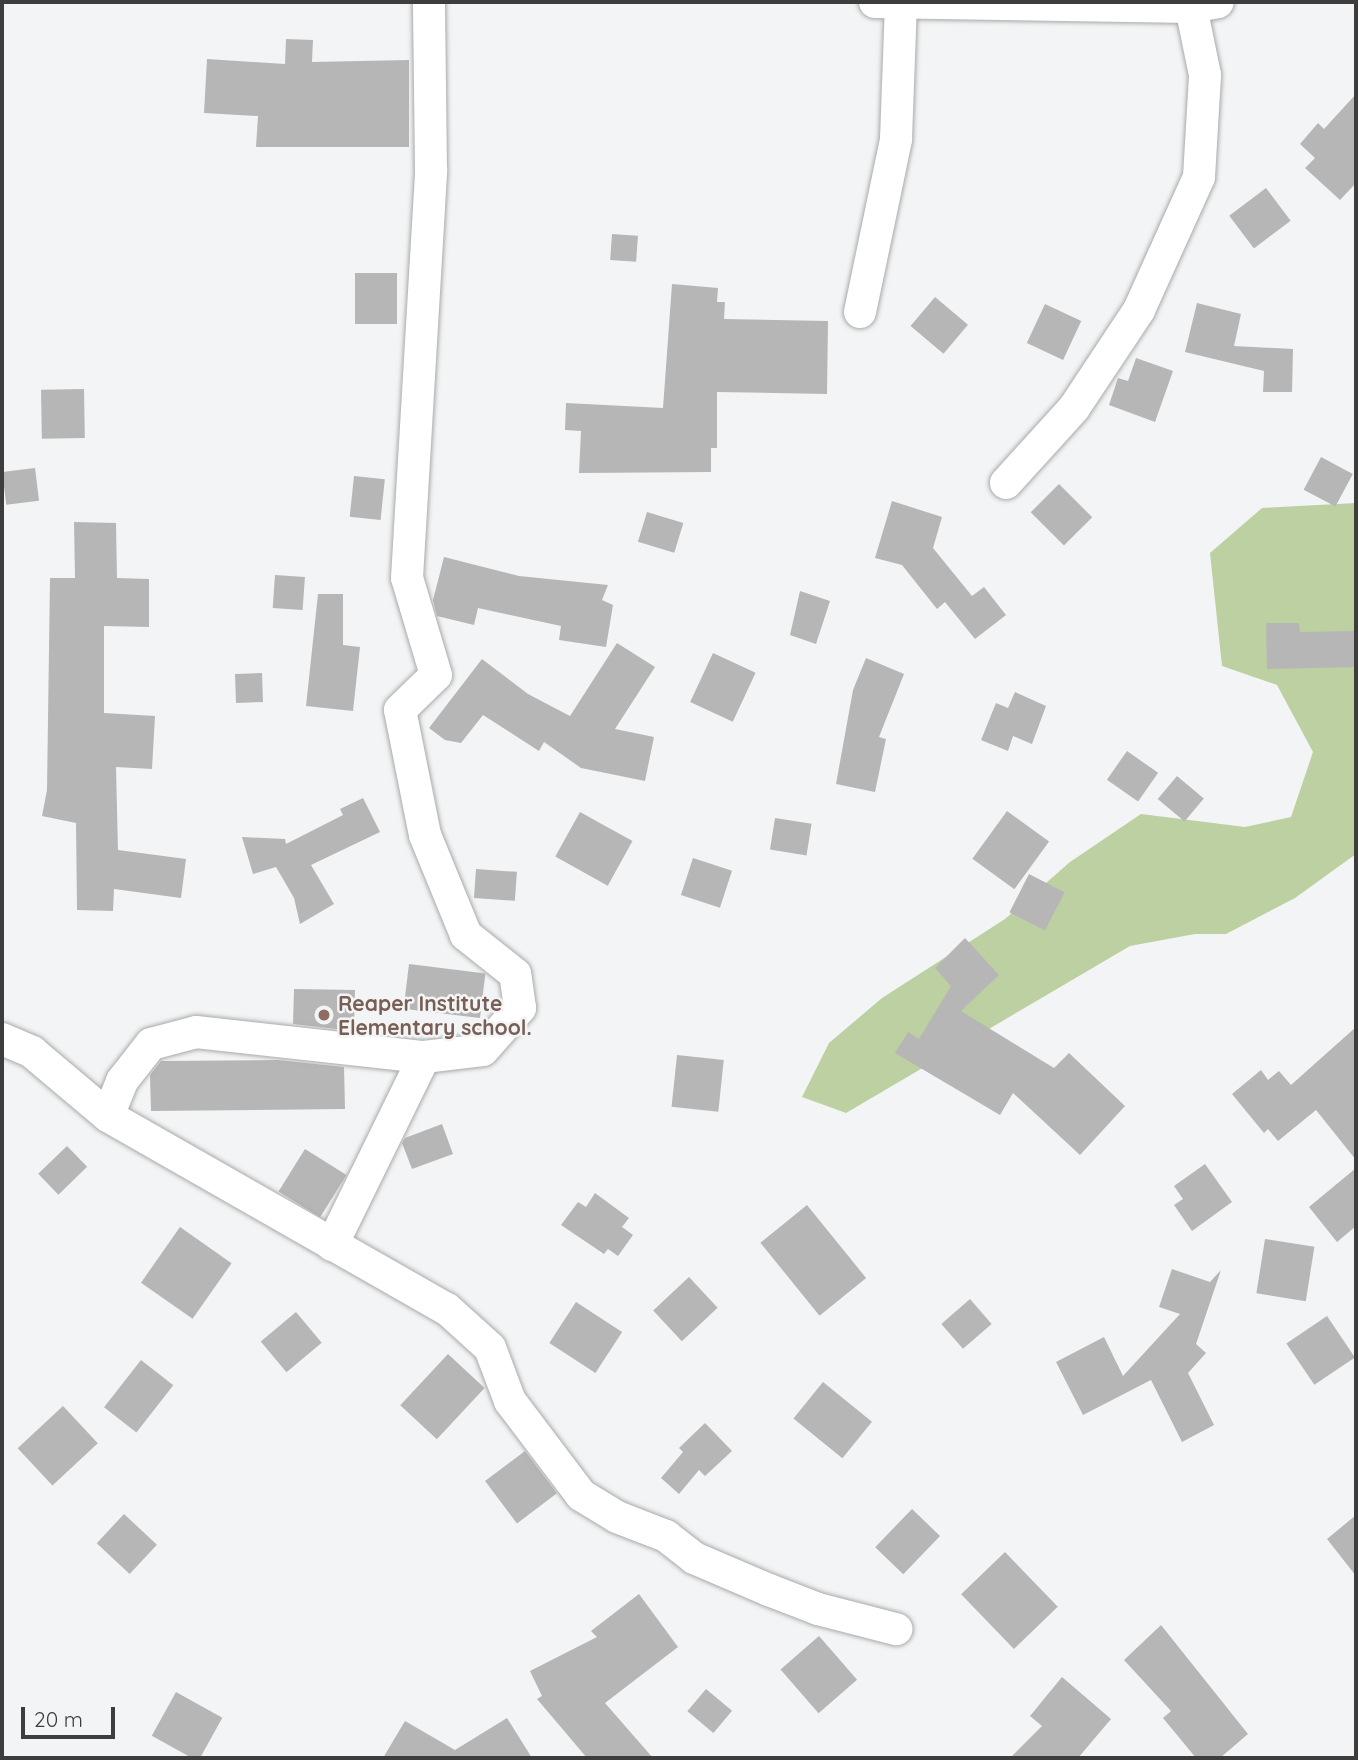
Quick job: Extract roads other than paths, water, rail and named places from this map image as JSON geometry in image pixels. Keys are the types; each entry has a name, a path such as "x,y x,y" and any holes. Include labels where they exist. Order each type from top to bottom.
{"street":[{"path":"108,1116 122,1081 151,1044 196,1032 424,1057 483,1050 520,1008 515,974 466,934 425,835 400,710 436,675 407,578 432,170 429,2"},
{"path":"860,312 896,139 888,4 1204,4 1205,75 1199,177 1139,310 1074,408 1006,483"},
{"path":"2,1039 32,1052 108,1116 332,1245 375,1265 447,1309 490,1348 510,1401 581,1495 617,1517 666,1536 694,1558 744,1580 818,1609 896,1629"},
{"path":"332,1245 424,1057"}],"place":[{"name":"Reaper Institute Elementary school.","path":"324,1015"}]}
